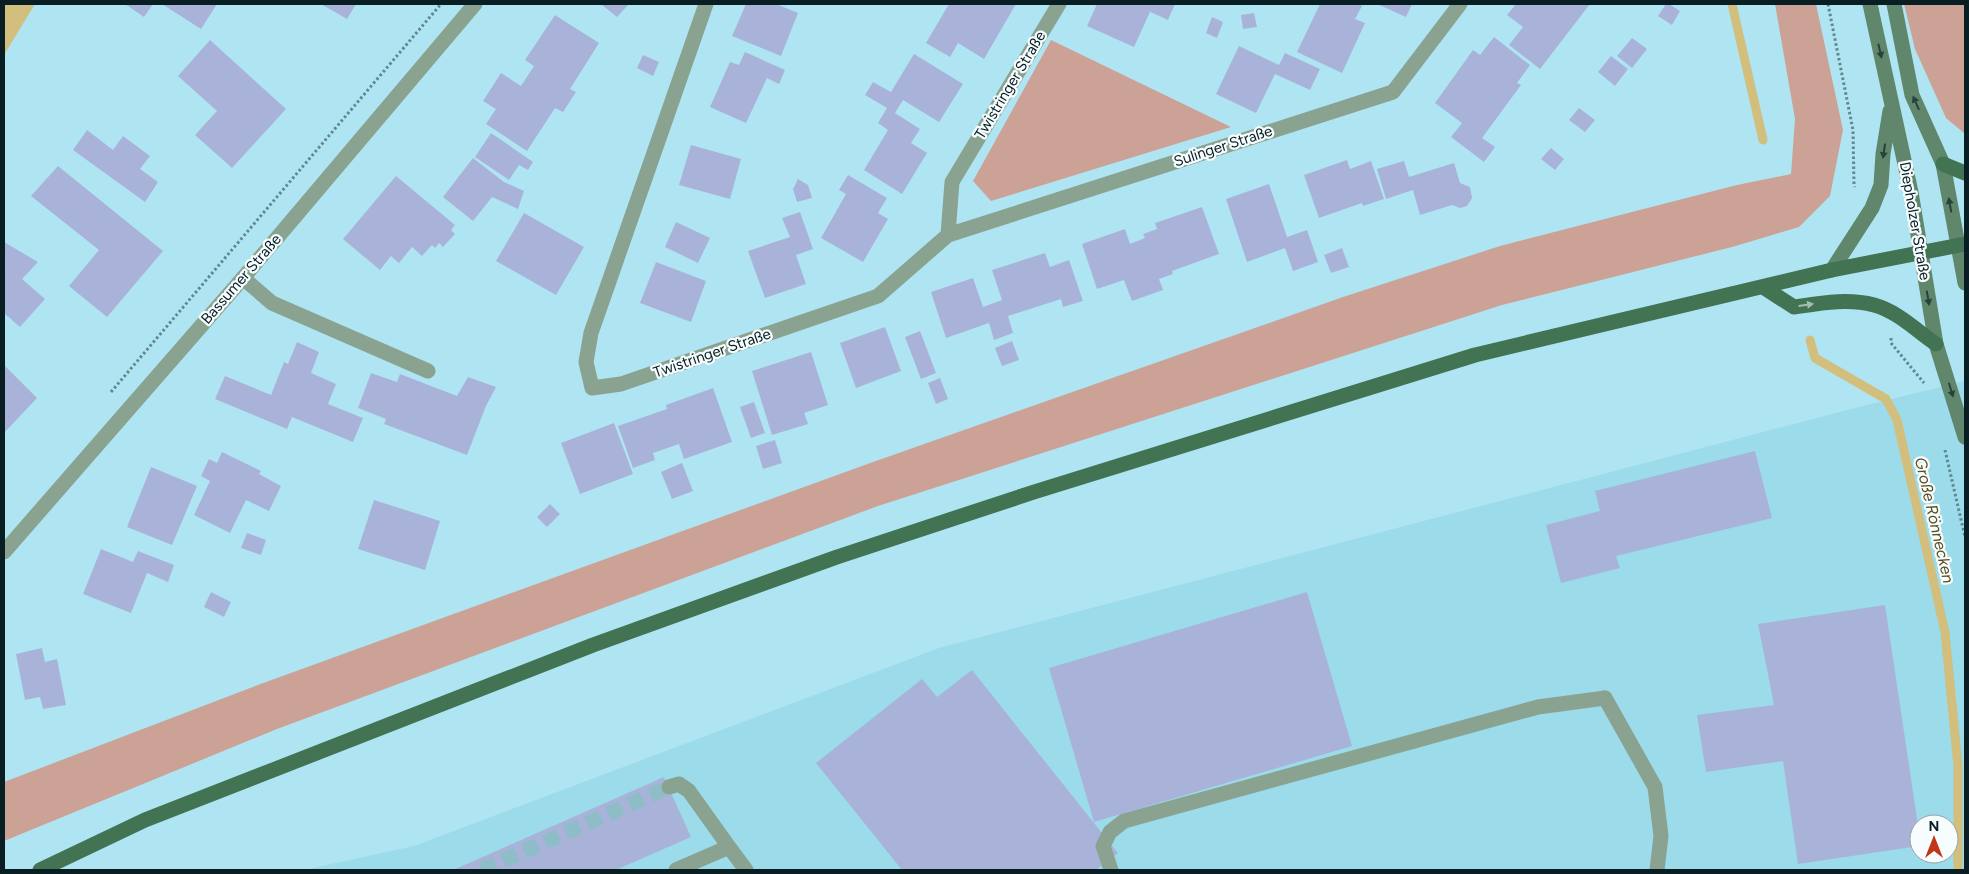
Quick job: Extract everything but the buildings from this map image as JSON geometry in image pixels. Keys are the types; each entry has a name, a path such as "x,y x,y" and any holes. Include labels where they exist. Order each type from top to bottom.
{"main road":[{"path":"1943,164 1965,173"},
{"path":"40,870 145,820 602,641 837,557 1043,489 1475,355 1598,324 1832,270 1962,245"},
{"path":"1763,287 1794,307 1835,301 1875,305 1894,314 1936,344"}],"street":[{"name":"Bassumer Straße","path":"4,552 243,278 475,4"},
{"name":"Twistringer Straße","path":"706,4 591,333 586,362 592,388 621,384 878,296 948,235 952,182 1059,4"},
{"name":"Sulinger Straße","path":"948,235 1393,92 1460,4"},
{"name":"Diepholzer Straße","path":"1870,4 1911,192 1936,344 1965,437"},
{"path":"1894,4 1912,95 1943,164 1962,245 1965,283"},
{"path":"1832,270 1872,208 1881,185 1883,154 1892,103"},
{"path":"243,278 272,303 428,371"},
{"path":"1111,870 1103,846 1110,832 1124,821 1538,707 1606,698 1655,787 1661,836 1656,870"},
{"path":"669,787 679,784 690,791 746,870"},
{"path":"676,870 729,847"}],"path":[{"path":"110,392 441,4"},
{"path":"1828,4 1853,130 1854,185"}],"shaded area":[{"path":"4,4 35,4 4,55"},
{"path":"1775,4 1816,4 1843,130 1830,196 1799,227 1732,247 1502,305 878,506 277,729 4,841 4,782 266,682 873,462 1343,297 1500,246 1737,185 1791,174 1795,119"},
{"path":"1904,4 1965,4 1965,134 1946,118 1915,49"},
{"path":"1051,40 1231,127 991,201 973,181"},
{"path":"1965,381 1965,870 304,870 414,846 939,648 1851,409"}],"waterway":[{"name":"Große Rönnecken","path":"1732,4 1763,140"},
{"name":"Große Rönnecken","path":"1810,340 1815,358 1886,399 1897,420 1945,632 1958,766 1958,870"}],"tunnel":[{"path":"482,870 669,787"}]}
